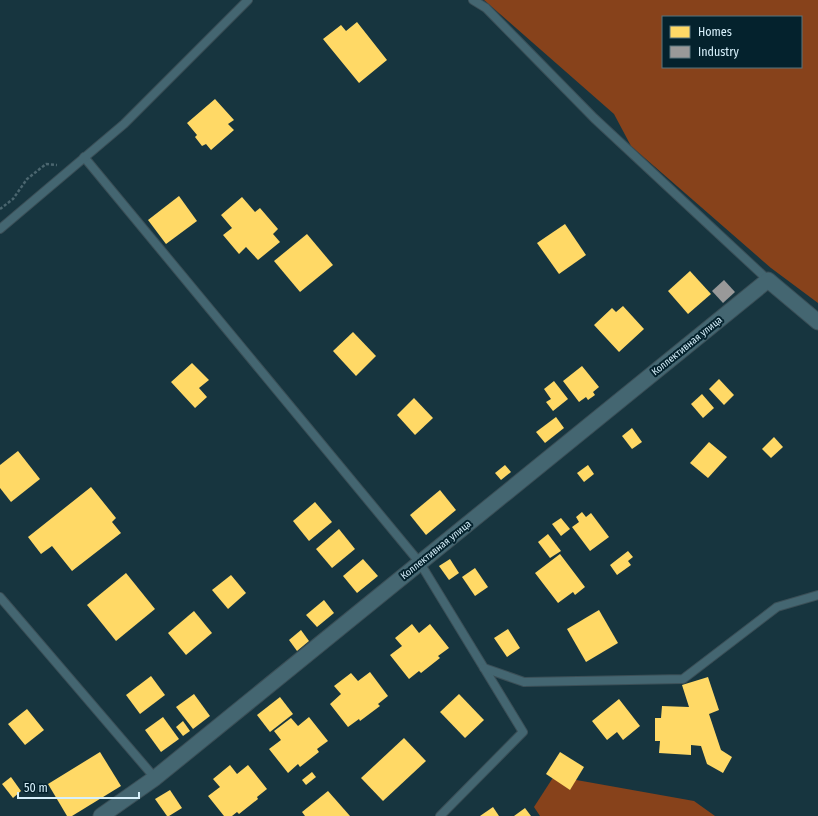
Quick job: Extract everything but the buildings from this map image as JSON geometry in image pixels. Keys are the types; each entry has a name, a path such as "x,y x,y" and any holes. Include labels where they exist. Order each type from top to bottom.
{"street":[{"path":"768,280 818,322"},
{"name":"Коллективная улица","path":"101,816 155,778 768,280"}],"lane":[{"path":"0,229 124,124 248,0"},
{"path":"473,0 486,8 594,118 768,280"},
{"path":"84,157 420,563 523,732 440,816"},
{"path":"484,668 524,682 683,679 777,607 818,595"},
{"path":"0,597 155,778"}],"path":[{"path":"0,209 12,199 27,179 46,164 72,168"}],"shaded area":[{"path":"484,0 818,0 818,303 771,268 631,146 614,114"},
{"path":"554,776 694,801 715,816 540,816 534,807"}]}
